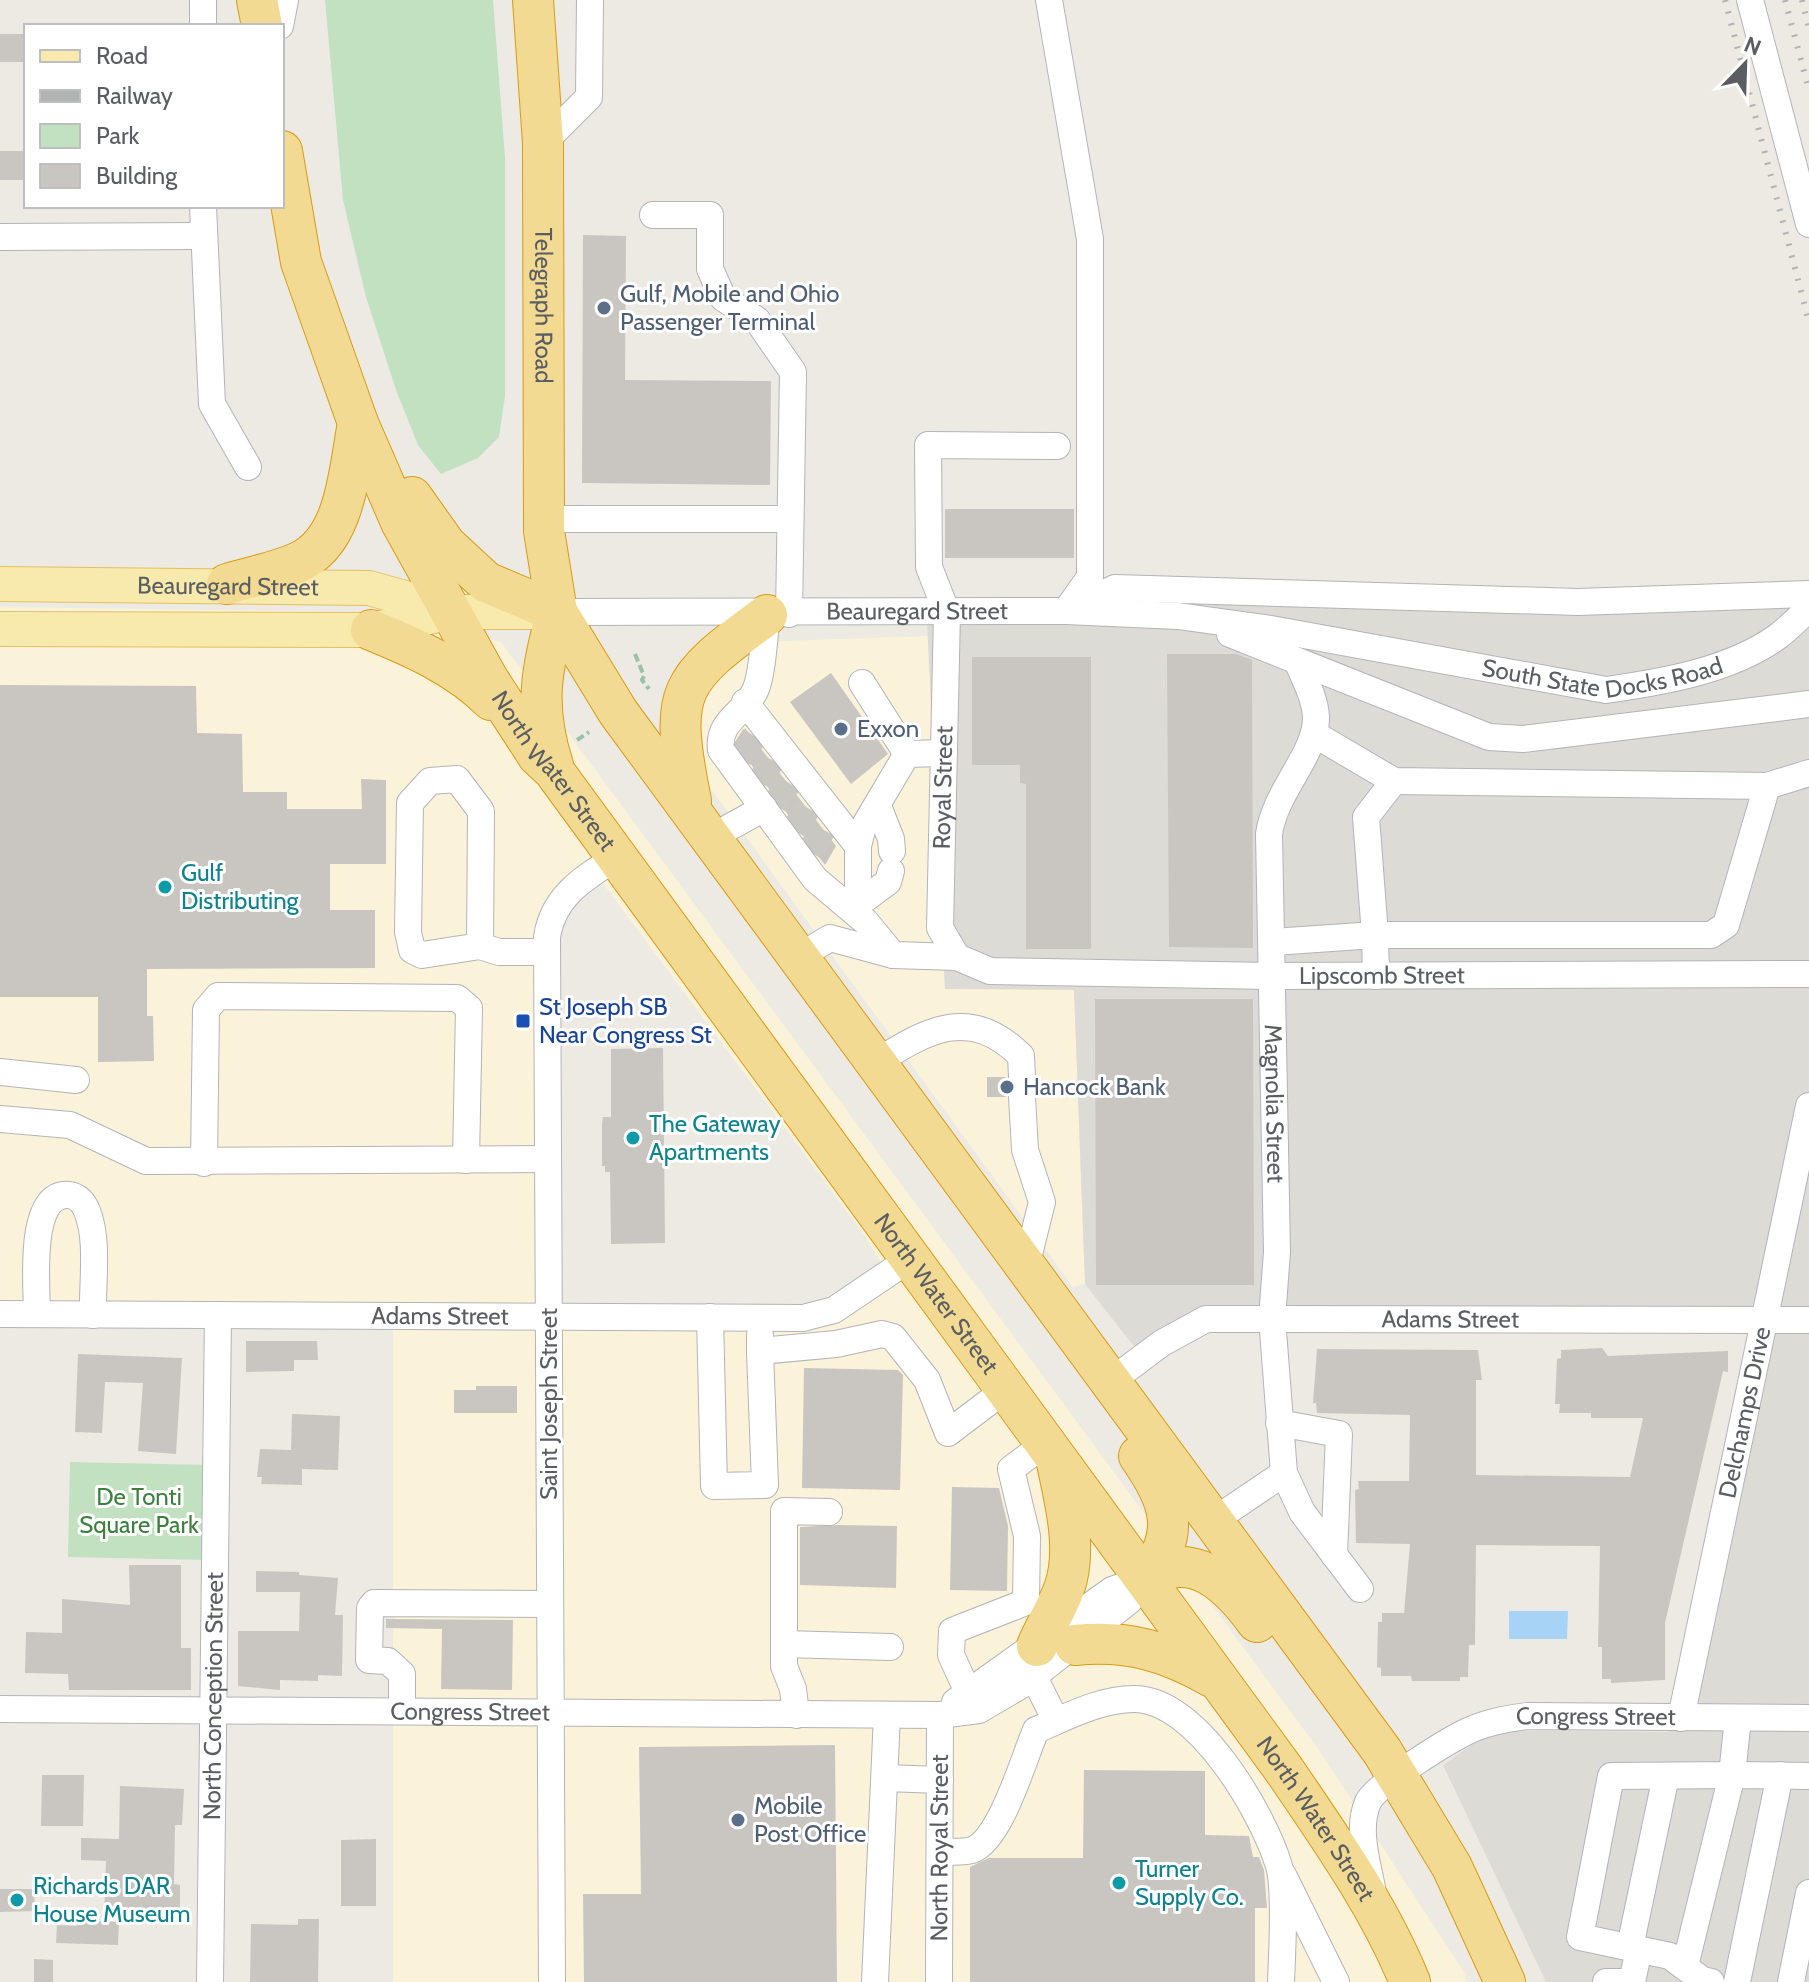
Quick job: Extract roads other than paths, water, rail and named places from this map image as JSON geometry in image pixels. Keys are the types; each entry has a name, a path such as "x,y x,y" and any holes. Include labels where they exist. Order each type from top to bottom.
{"highway":[{"path":"257,0 262,24"},
{"path":"271,0 271,24"},
{"path":"533,0 543,143"},
{"name":"Telegraph Road","path":"543,143 544,519 557,612"},
{"path":"284,163 301,262 358,423 446,545 486,582 557,612 618,712 1373,1738 1452,1867 1505,1982"},
{"path":"227,584 298,562 314,553 330,534 343,501 358,423"},
{"name":"North Water Street","path":"358,423 401,522 518,728 554,771 1285,1771 1377,1913 1410,1982"},
{"path":"554,771 542,727 539,683 557,612"},
{"path":"702,823 679,740 681,704 696,672 778,614"},
{"path":"371,630 412,647 450,669 486,695 518,728"},
{"path":"1002,1231 1034,1313 1161,1491 1168,1515 1167,1543 1162,1557 1146,1578"},
{"path":"1051,1449 1067,1520 1069,1566 1049,1656 1105,1642 1142,1645 1174,1656 1219,1681"},
{"path":"1146,1578 1163,1568 1177,1567 1197,1570 1225,1583 1305,1684 1373,1738"}],"main road":[{"name":"Beauregard Street","path":"0,584 227,584 369,588 452,612"},
{"name":"Beauregard Street","path":"0,629 371,630 452,612 557,612"}],"street":[{"path":"203,0 203,24"},
{"path":"280,24 285,0"},
{"name":"Telegraph Road","path":"543,143 551,0"},
{"path":"543,143 589,97 590,0"},
{"path":"1049,0 1090,239 1090,577 1066,611"},
{"path":"1750,0 1809,224"},
{"path":"203,208 212,404 248,467"},
{"path":"653,215 710,215 710,269 723,298 757,320 793,372 789,519 778,614 755,691 719,737 721,750 738,763 765,802 809,829 858,846"},
{"path":"0,237 203,236"},
{"path":"947,613 929,567 928,445 1057,446"},
{"path":"544,519 789,519"},
{"path":"1066,611 1115,588 1578,602 1809,594"},
{"name":"South State Docks Road","path":"1379,650 1606,690 1653,683 1721,665 1776,638 1809,608"},
{"name":"Beauregard Street","path":"557,612 778,614 1066,611 1178,616 1271,629 1379,650"},
{"name":"Royal Street","path":"947,613 940,928 957,957"},
{"path":"1178,616 1254,642 1298,663 1489,737 1523,739 1809,704"},
{"path":"1298,663 1313,699 1314,734 1394,781 1767,786 1809,773"},
{"path":"862,683 907,754"},
{"path":"745,702 758,730 784,764 809,829 815,879 858,909 893,955"},
{"name":"Magnolia Street","path":"1314,734 1280,795 1271,823 1277,1252 1272,1318 1284,1473 1302,1512 1360,1589"},
{"path":"907,754 944,753"},
{"path":"858,909 858,846 862,830 907,754"},
{"path":"480,946 481,811 457,779 430,781 410,803 408,932 412,950 422,955 480,946 499,952 547,952"},
{"path":"1376,976 1366,817 1394,781"},
{"path":"1273,942 1375,935 1711,935 1726,925 1767,786"},
{"path":"702,823 765,802"},
{"path":"858,909 888,882 891,839 878,806"},
{"name":"Saint Joseph Street","path":"552,1982 547,952 549,921 564,897 617,857"},
{"path":"1511,935 1512,975"},
{"path":"1661,935 1663,975"},
{"name":"Lipscomb Street","path":"800,956 830,938 893,955 957,957 990,971 1274,976 1809,974"},
{"path":"204,1163 206,1010 218,996 457,998 469,1008 466,1160"},
{"path":"875,1063 915,1037 950,1025 1002,1037 1021,1056 1025,1150 1042,1202 1026,1266"},
{"path":"0,1072 76,1080"},
{"name":"Delchamps Drive","path":"1681,1718 1809,1106"},
{"path":"0,1119 70,1125 146,1161 548,1159"},
{"path":"37,1314 38,1229 45,1208 57,1197 69,1195 85,1206 91,1221 93,1315"},
{"name":"Adams Street","path":"0,1314 803,1318 826,1313 866,1291 911,1258"},
{"path":"826,1313 836,1344"},
{"name":"North Conception Street","path":"210,1982 218,1315"},
{"path":"710,1317 714,1486 765,1485 760,1317"},
{"name":"Adams Street","path":"1111,1381 1162,1343 1206,1319 1809,1320"},
{"path":"760,1351 836,1344 882,1334 893,1337 927,1380 948,1433 1006,1389"},
{"path":"1279,1423 1339,1434 1334,1555"},
{"path":"968,1692 951,1655 952,1631 1026,1602 1027,1536 1011,1469 1051,1449"},
{"path":"1213,1521 1284,1473"},
{"path":"796,1715 793,1689 784,1666 784,1511 829,1512"},
{"name":"Congress Street","path":"0,1709 402,1709 551,1714 940,1715 979,1710 1049,1656 1129,1601 1146,1578"},
{"name":"Congress Street","path":"940,1715 968,1692 1049,1656 1112,1590 1146,1578"},
{"path":"402,1709 402,1674 396,1665 369,1660 370,1608 374,1603 550,1604"},
{"path":"784,1644 890,1647"},
{"path":"1049,1656 1056,1721"},
{"path":"940,1852 972,1850 986,1839 999,1819 1036,1730 1108,1701 1136,1699 1158,1703 1199,1733 1251,1799 1280,1868 1336,1982"},
{"path":"875,1982 887,1715"},
{"name":"North Royal Street","path":"939,1982 940,1715"},
{"name":"Congress Street","path":"1377,1913 1364,1821 1376,1790 1462,1734 1495,1721 1527,1716 1809,1718"},
{"path":"1685,1966 1732,1775 1738,1718"},
{"path":"1251,1799 1285,1771"},
{"path":"1737,1982 1780,1775"},
{"path":"1711,1982 1670,1956 1580,1937 1611,1776 1809,1776"},
{"path":"1606,1982 1631,1982 1666,1776"},
{"path":"885,1778 940,1780"},
{"path":"1280,1868 1281,1982"},
{"path":"1791,1982 1809,1893"}],"water":[{"path":"1509,1611 1568,1611 1567,1639 1509,1639"}],"tunnel":[{"path":"740,758 755,735"},
{"path":"760,783 772,759"},
{"path":"775,805 789,782"},
{"path":"794,830 808,808"},
{"path":"810,852 823,829"}],"railway":[{"path":"1725,0 1809,322"},
{"path":"1785,0 1809,90"},
{"path":"1802,0 1809,28"}],"place":[{"name":"Gulf, Mobile and Ohio Passenger Terminal","path":"604,308"},
{"name":"Exxon","path":"841,729"},
{"name":"Gulf Distributing","path":"165,887"},
{"name":"St Joseph SB Near Congress St","path":"523,1021"},
{"name":"Hancock Bank","path":"1007,1087"},
{"name":"The Gateway Apartments","path":"633,1138"},
{"name":"Mobile Post Office","path":"738,1820"},
{"name":"Turner Supply Co.","path":"1119,1883"},
{"name":"Richards DAR House Museum","path":"17,1900"}],"park label":[{"name":"De Tonti Square Park","path":"139,1511"}]}
